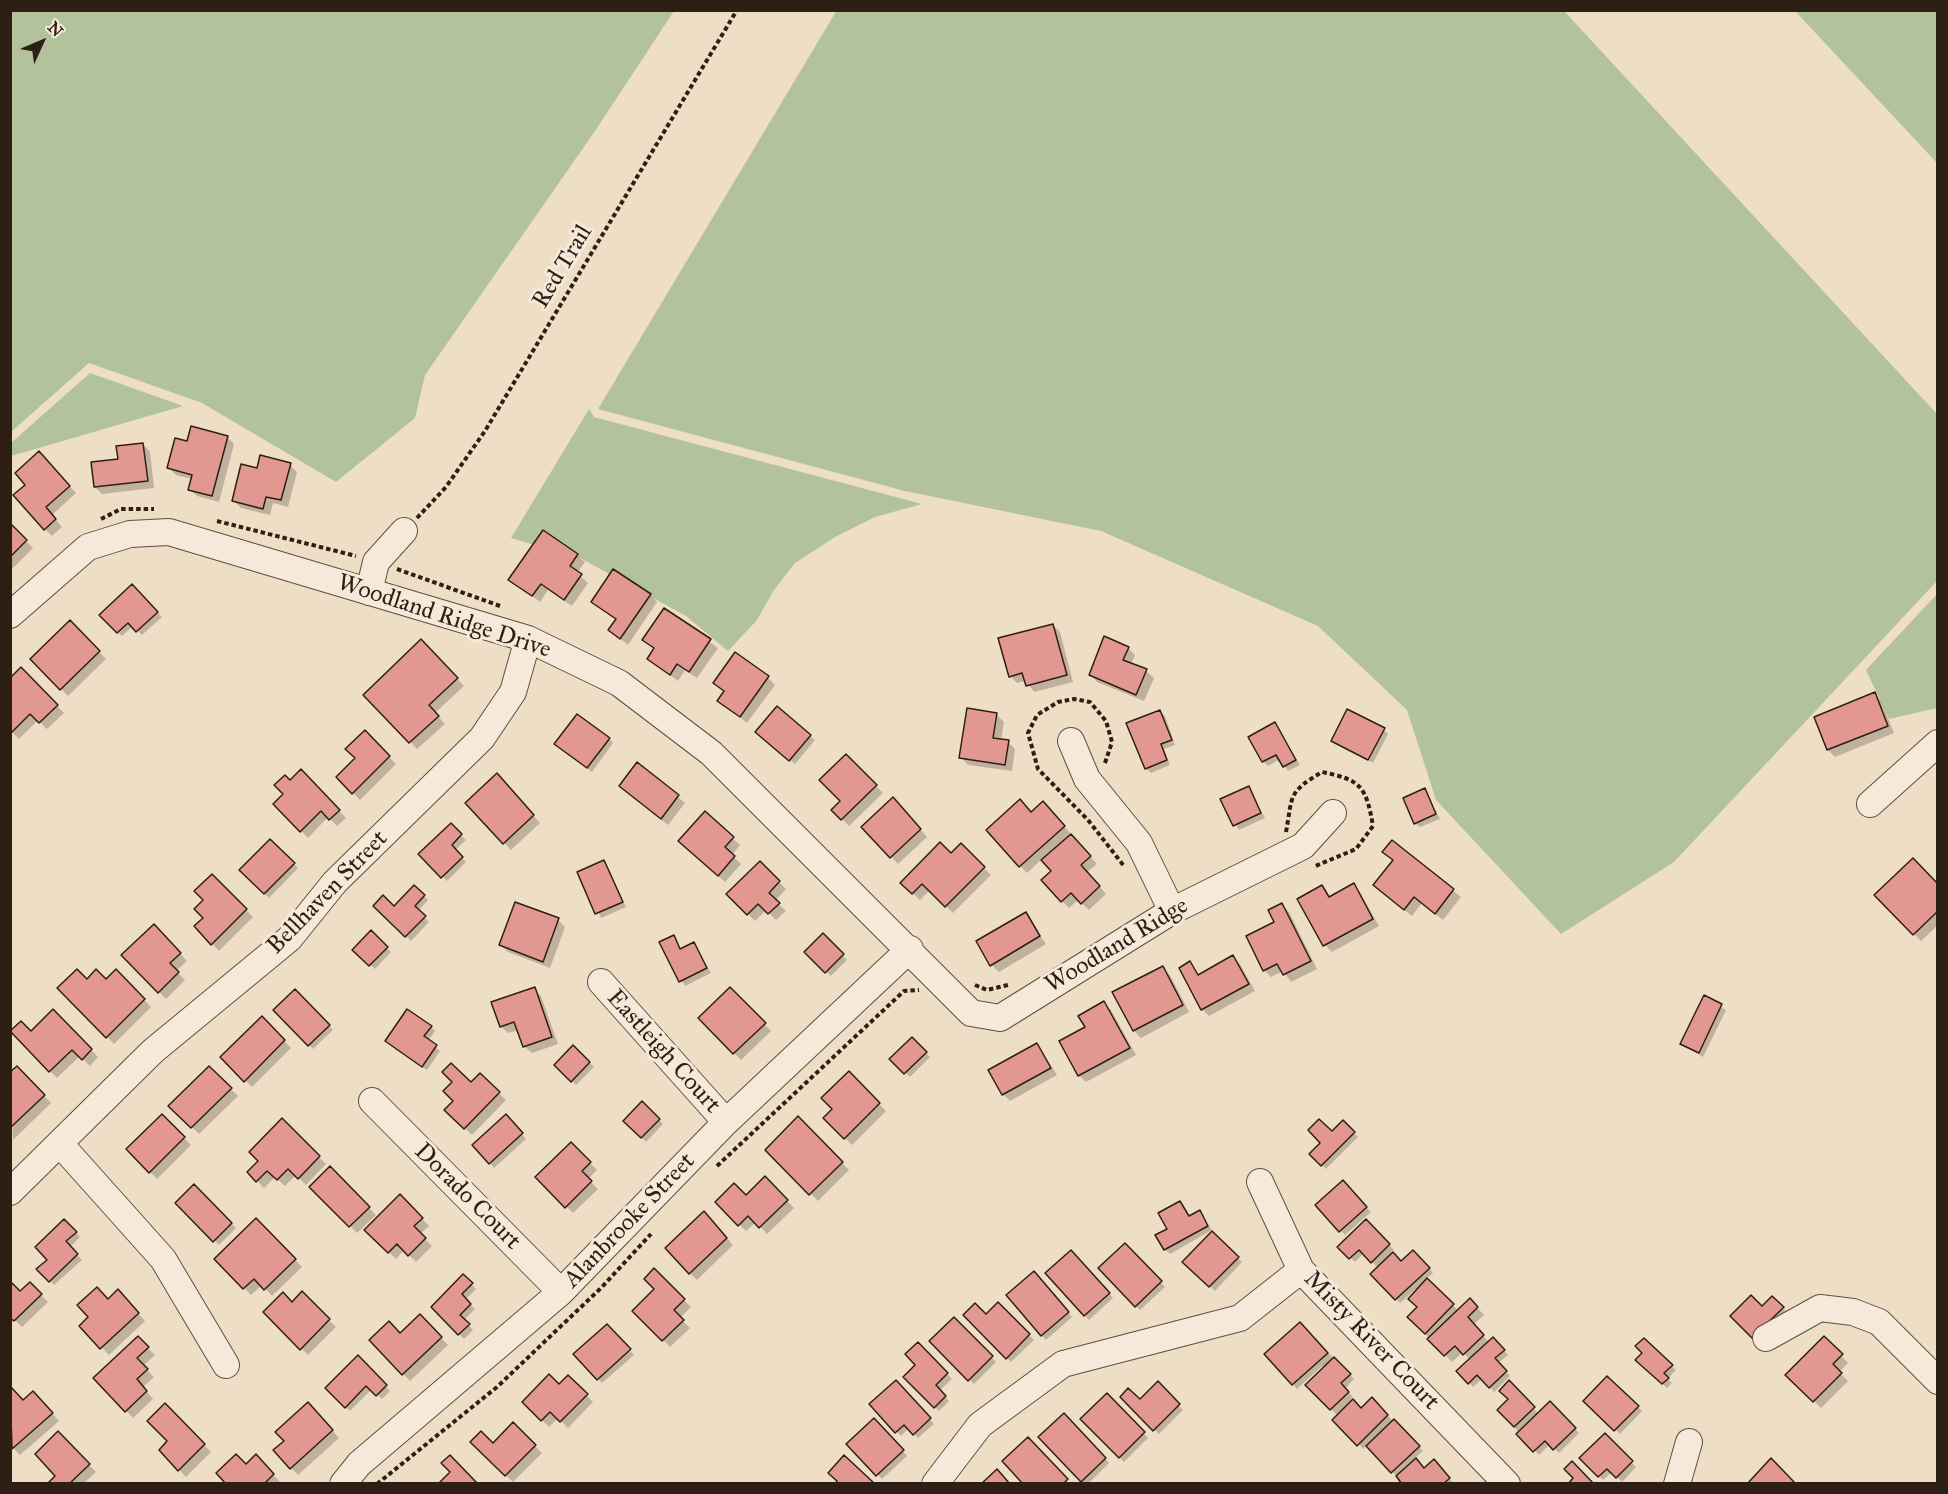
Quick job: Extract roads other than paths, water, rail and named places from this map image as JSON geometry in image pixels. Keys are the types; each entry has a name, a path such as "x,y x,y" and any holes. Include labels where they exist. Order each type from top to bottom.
{"street":[{"path":"369,592 376,562 404,531"},
{"name":"Woodland Ridge Drive","path":"10,615 88,547 130,534 169,532 528,639 619,683 711,753 910,949"},
{"name":"Bellhaven Street","path":"10,1192 61,1145 153,1051 289,939 334,882 482,738 513,692 528,639"},
{"path":"1071,741 1087,779 1139,843 1172,911"},
{"path":"1870,804 1938,743"},
{"name":"Woodland Ridge","path":"910,949 971,1012 999,1018 1172,911 1303,846 1333,813"},
{"name":"Alanbrooke Street","path":"343,1484 358,1464 561,1292 726,1122 910,949"},
{"name":"Eastleigh Court","path":"600,982 726,1122"},
{"name":"Dorado Court","path":"372,1101 561,1292"},
{"path":"61,1145 163,1259 226,1365"},
{"name":"Misty River Court","path":"1260,1182 1301,1270 1507,1484"},
{"path":"935,1484 980,1425 1063,1364 1240,1318 1301,1270"},
{"path":"1766,1338 1820,1308 1853,1312 1879,1322 1938,1381"},
{"path":"1677,1484 1689,1442"}]}
